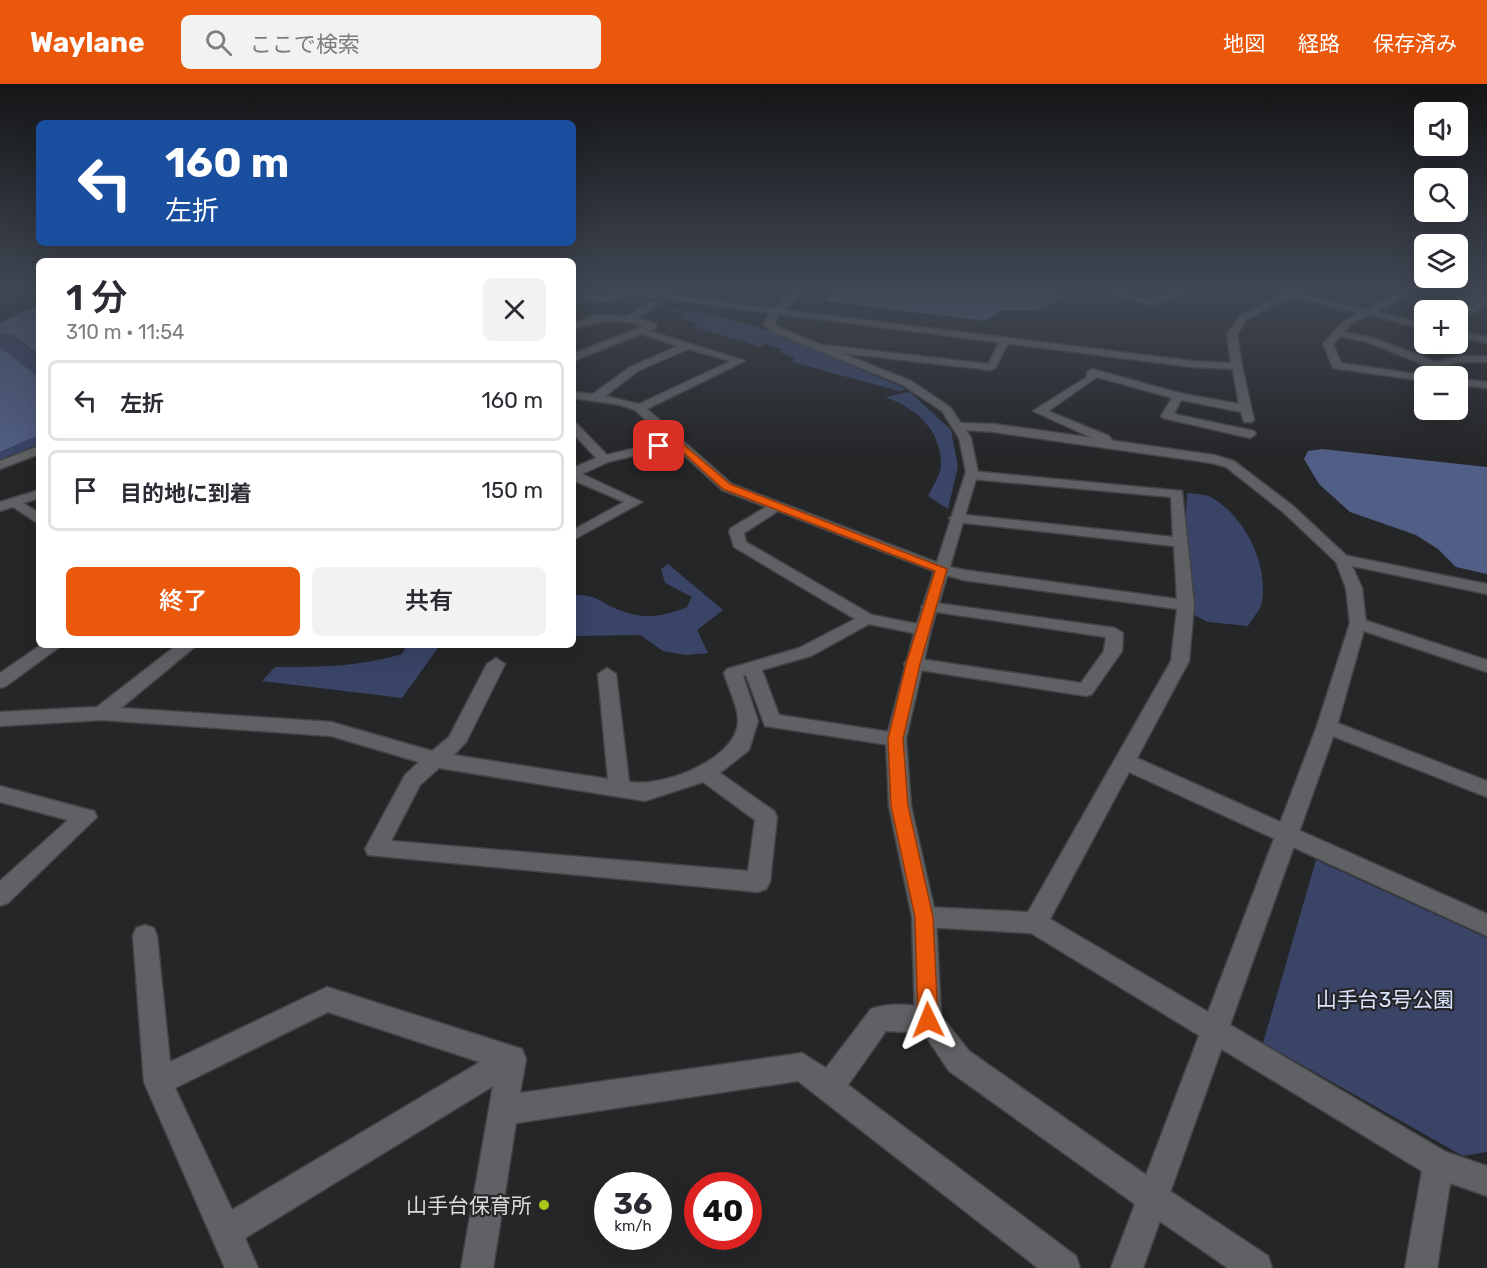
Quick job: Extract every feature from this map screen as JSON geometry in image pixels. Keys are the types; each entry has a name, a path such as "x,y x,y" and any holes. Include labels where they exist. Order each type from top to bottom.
{"street":[{"path":"576,357 605,346"},
{"path":"595,398 633,369 685,346"},
{"path":"639,408 740,360 692,346"},
{"path":"819,346 907,383 946,409 960,426 965,438 971,475 922,630 896,739 900,806 924,917 928,1020 959,1061 1256,1268"},
{"path":"824,348 991,367 1001,346"},
{"path":"1047,346 1192,364 1237,366"},
{"path":"1078,346 1237,366"},
{"path":"1178,396 1167,416 1251,436 1235,346"},
{"path":"1329,346 1337,366 1414,376"},
{"path":"1386,346 1435,365"},
{"path":"1110,376 1111,354"},
{"path":"1396,374 1461,359 1484,360"},
{"path":"1110,445 1105,439 1039,411 1092,378 1092,372 1178,396 1245,409"},
{"path":"1468,383 1487,385"},
{"path":"576,395 623,402 639,408 727,487 941,569 963,575 1186,606"},
{"path":"960,426 994,428 1230,464 1288,508 1343,560 1354,588 1358,623 1326,726 1127,1268"},
{"path":"576,429 604,459"},
{"path":"576,473 604,459 677,442"},
{"path":"0,465 36,451"},
{"path":"576,475 635,502 576,534"},
{"path":"971,475 1177,494 1186,606 1180,662 1127,762 1035,923"},
{"path":"0,507 36,495"},
{"path":"15,502 36,518"},
{"path":"775,507 736,531 739,544 867,619 922,630"},
{"path":"956,518 1181,542"},
{"path":"1343,560 1487,589"},
{"path":"913,664 1086,690 1113,651 1115,633 929,607"},
{"path":"0,719 102,713 331,729 437,760 645,793 706,773 742,746 748,721 734,673 805,652 867,619"},
{"path":"1358,623 1487,666"},
{"path":"0,682 49,648"},
{"path":"102,713 184,648"},
{"path":"496,664 456,742 411,780 376,849 758,882 766,817 706,773"},
{"path":"752,668 772,720 896,739"},
{"path":"608,674 620,790"},
{"path":"1326,726 1487,789"},
{"path":"1127,762 1487,925"},
{"path":"0,794 86,817 0,896"},
{"path":"924,917 1035,923 1438,1164 1487,1181"},
{"path":"145,936 158,1082 242,1268"},
{"path":"158,1082 327,999 512,1059"},
{"path":"829,1087 880,1018 928,1020"},
{"path":"477,1268 512,1059"},
{"path":"226,1232 512,1059"},
{"path":"504,1110 802,1067 1064,1268"},
{"path":"1421,1268 1438,1164"}],"green space":[{"path":"26,346 36,354 36,375 0,347"},
{"path":"773,346 807,346 851,363 849,365 906,389 899,391 792,362 794,358 780,352 782,349"},
{"path":"910,392 951,430 958,467 948,509 928,496 941,469 937,441 925,422 916,414 907,407 885,397"},
{"path":"36,436 36,445 0,460 0,452"},
{"path":"1187,493 1201,494 1214,499 1236,518 1252,544 1262,573 1263,587 1261,605 1248,626 1208,622 1194,615 1185,536"},
{"path":"668,564 723,610 697,630 708,653 686,655 663,651 640,635 576,636 576,595 595,598 630,614 647,616 663,615 687,607 692,597 665,583 661,569"},
{"path":"405,648 438,648 402,698 262,681 275,667 354,664 402,654"},
{"name":"山手台3号公園","path":"1316,860 1487,938 1487,1152 1463,1156 1263,1043"}],"shaded area":[{"path":"28,346 36,346 36,353"},
{"path":"0,347 36,375 36,436 0,452"},
{"path":"1322,449 1487,467 1487,574 1456,567 1438,549 1416,535 1350,512 1319,484 1304,459 1308,451"}],"place":[{"name":"山手台保育所","path":"544,1205"}],"route":[{"path":"659,446 677,442 727,487 941,569 913,664 896,739 900,806 924,917 928,1020"}]}
